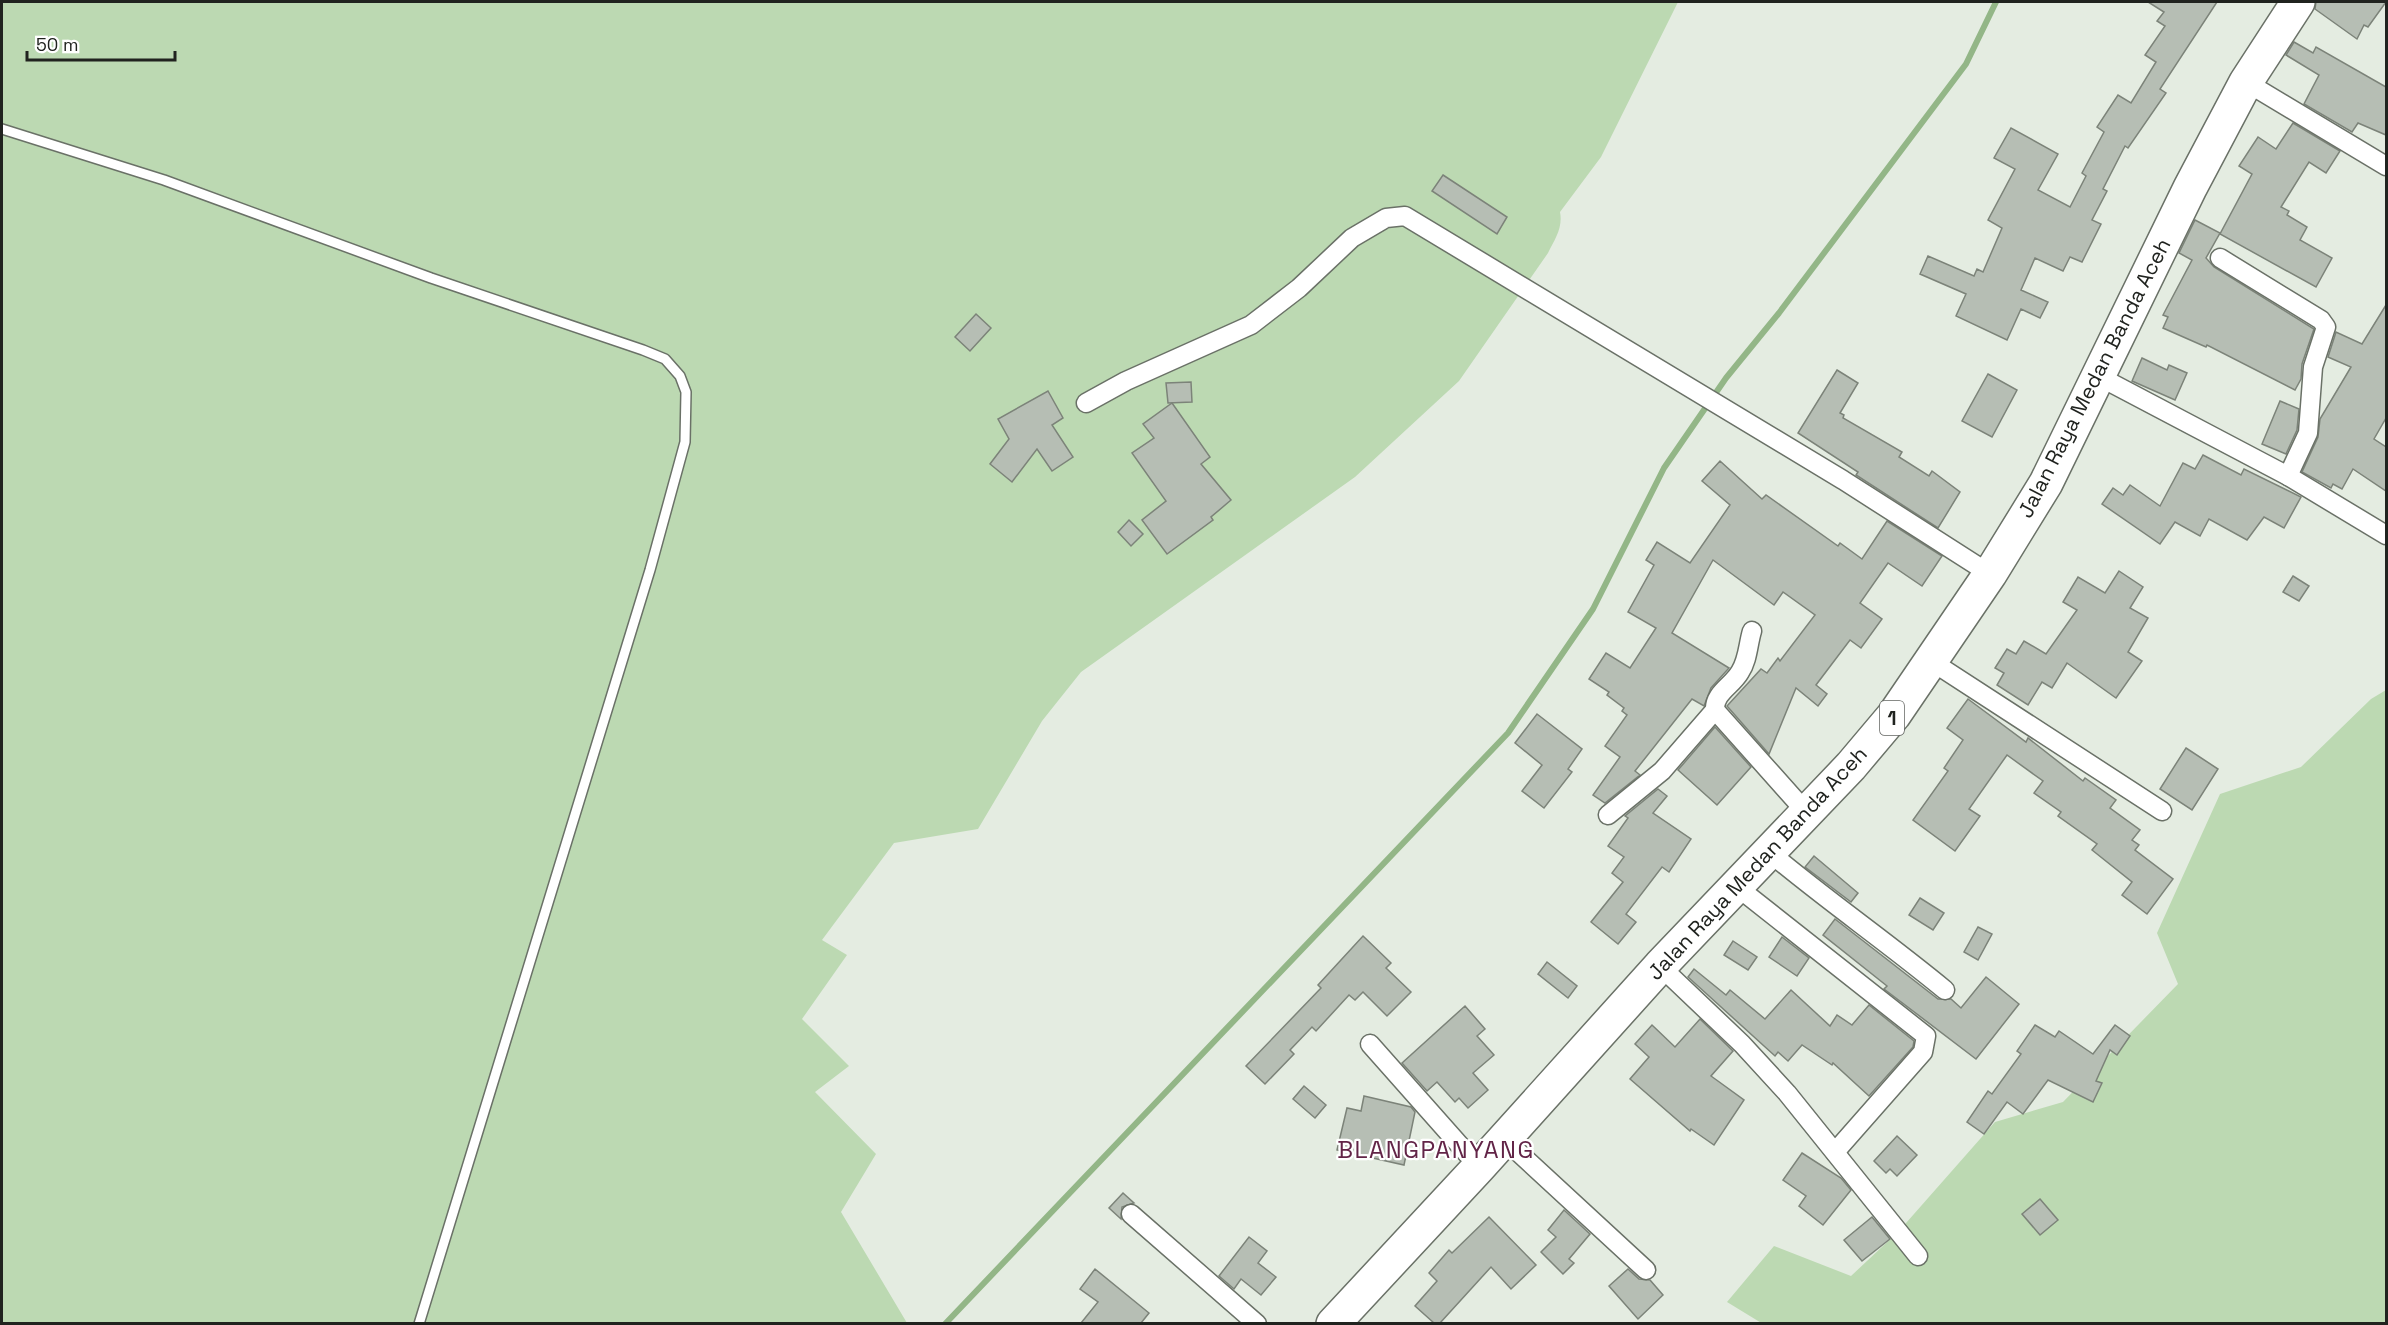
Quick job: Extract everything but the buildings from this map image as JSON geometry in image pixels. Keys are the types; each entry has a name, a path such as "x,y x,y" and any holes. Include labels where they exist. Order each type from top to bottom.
{"highway":[{"name":"Jalan Raya Medan Banda Aceh","path":"1333,1323 1894,715 1990,574 2046,483 2190,188 2246,82 2298,2"}],"street":[{"path":"2246,82 2386,166"},
{"path":"1086,403 1126,381 1251,325 1299,288 1352,237 1386,219 1396,216 1411,218 1440,240 1746,421 1990,574"},
{"path":"2220,258 2321,320 2326,327 2313,367 2308,433 2288,476"},
{"path":"2098,376 2288,476 2386,535"},
{"path":"1608,815 1662,771 1715,710 1716,699 1743,667 1752,631"},
{"path":"1931,661 2162,811"},
{"path":"1715,710 1806,812"},
{"path":"1768,852 1827,901 1892,946 1945,990"},
{"path":"1736,886 1926,1036 1923,1052 1835,1152"},
{"path":"1660,966 1742,1044 1835,1152 1918,1256"},
{"path":"1370,1044 1479,1167"},
{"path":"1504,1139 1646,1270"},
{"path":"1131,1214 1257,1323"}],"lane":[{"path":"2,129 164,180 431,278 644,350 665,359 680,376 686,392 685,442 650,570 419,1323"}],"green space":[{"path":"2,2 1678,2 1601,157 1560,212 1559,228 1548,253 1459,381 1355,477 1081,672 1042,721 978,829 894,843 822,940 847,955 802,1019 849,1066 815,1092 876,1154 841,1212 907,1323 2,1324"},
{"path":"2386,690 2386,1323 1763,1324 1727,1302 1774,1246 1851,1276 1899,1231 1995,1122 2063,1102 2178,984 2157,933 2220,794 2301,767 2371,699"}],"waterway":[{"path":"945,1324 1508,733 1593,609 1664,468 1726,378 1779,313 1966,64 1996,2"}],"district":[{"name":"BLANGPANYANG","path":"1436,1149"}]}
